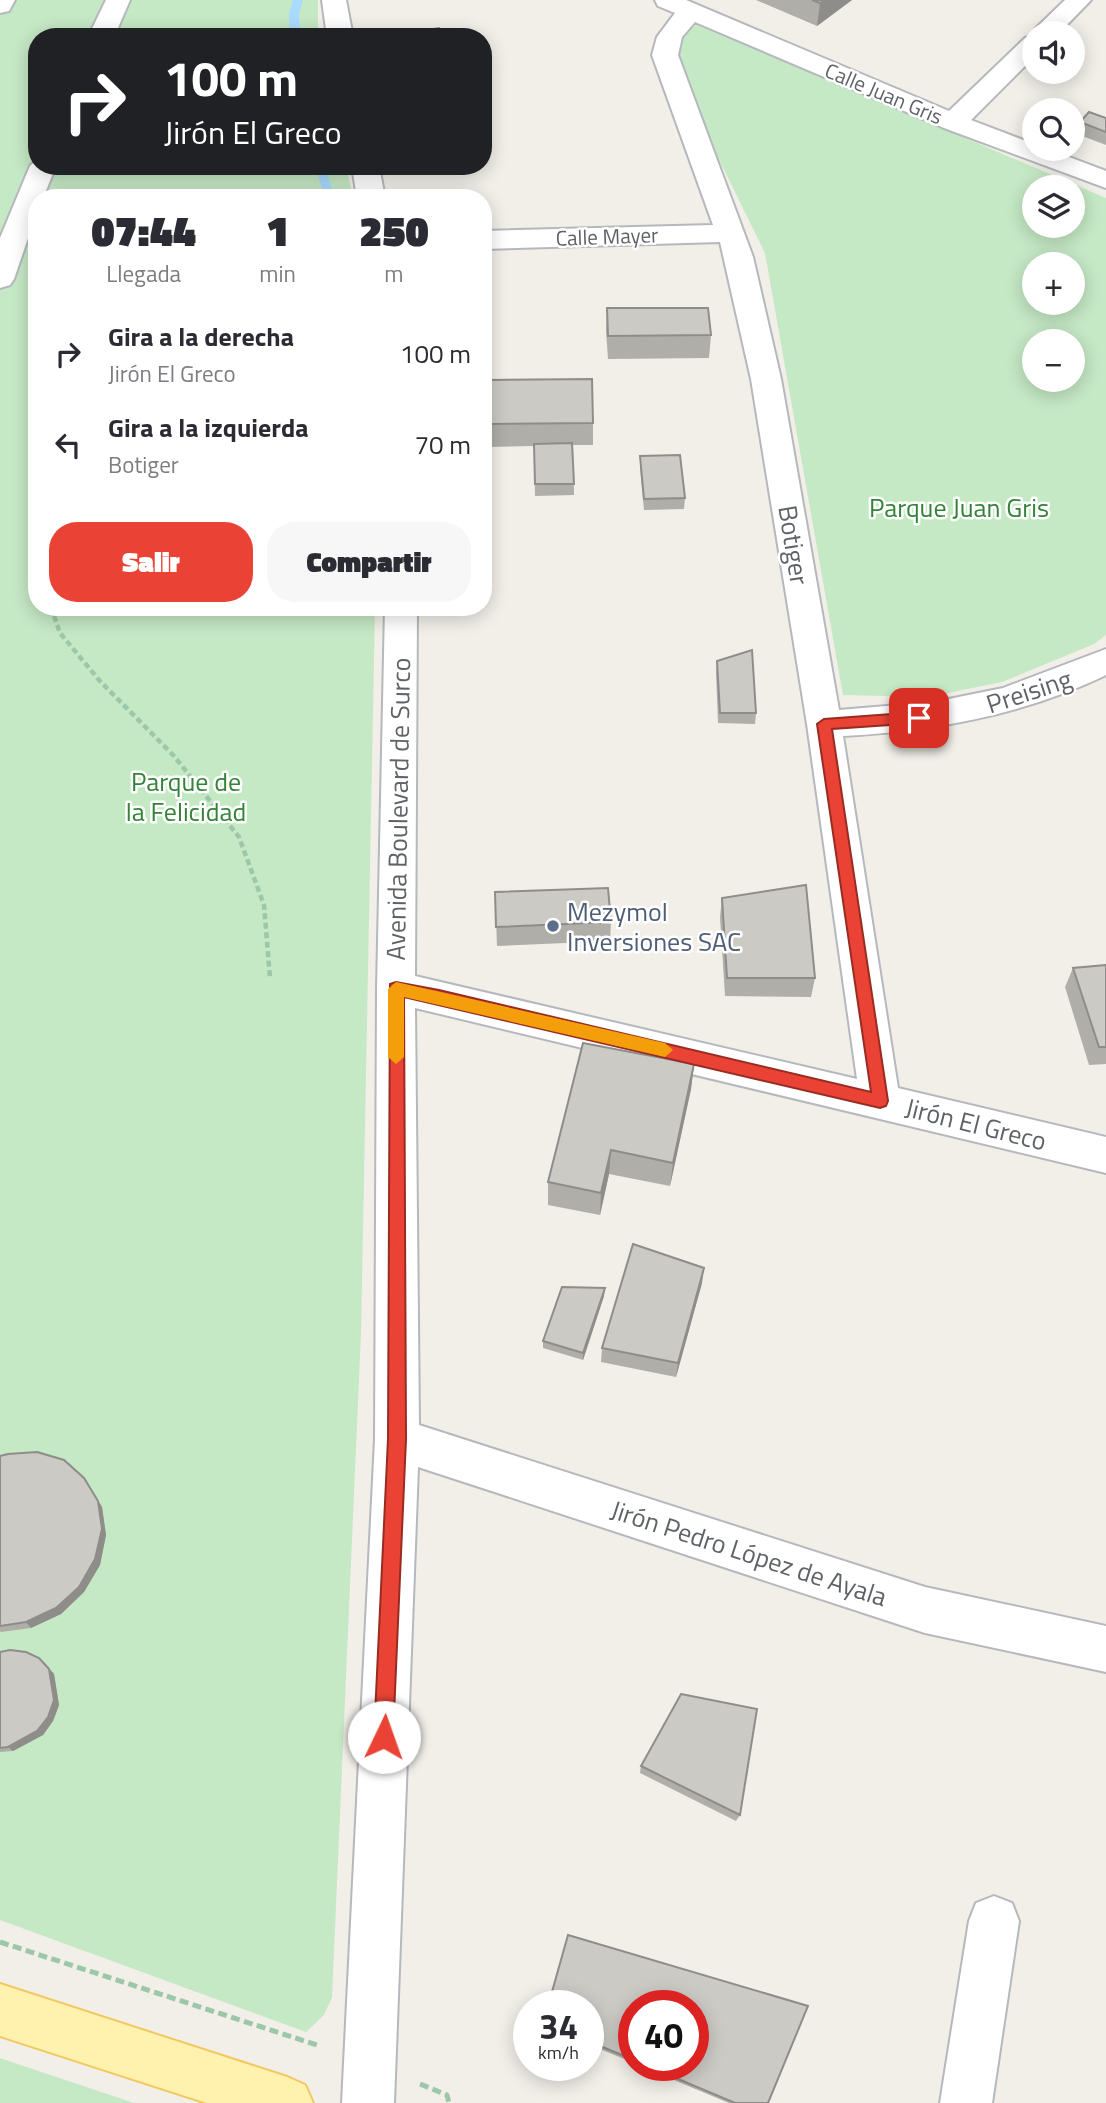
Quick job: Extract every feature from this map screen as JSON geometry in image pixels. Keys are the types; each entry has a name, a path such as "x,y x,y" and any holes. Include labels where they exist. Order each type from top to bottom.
{"main road":[{"path":"0,2010 287,2103"}],"street":[{"path":"0,6 3,0"},
{"path":"105,28 118,0"},
{"path":"334,0 339,28"},
{"path":"1057,21 1079,0"},
{"name":"Calle Juan Gris","path":"678,5 953,122 1106,180"},
{"name":"Botiger","path":"678,5 664,46 665,55 731,233 766,379 824,724 880,1101"},
{"path":"953,122 1022,55"},
{"path":"0,279 28,201"},
{"name":"Calle Mayer","path":"492,240 731,233"},
{"name":"Avenida Boulevard de Surco","path":"369,2082 397,1439 396,989 401,616"},
{"name":"Preising","path":"824,724 947,715 1000,702 1072,679 1106,661"},
{"name":"Jirón El Greco","path":"396,989 439,996 1106,1155"},
{"name":"Jirón Pedro López de Ayala","path":"397,1439 925,1609 1106,1650"},
{"path":"966,2103 994,1921"}],"path":[{"path":"54,616 60,633 99,680 174,756 239,837 264,905 270,978"},
{"path":"0,1942 369,2082"}],"green space":[{"name":"Parque de la Felicidad","path":"0,0 318,0 318,28 28,28 28,175 348,175 351,189 28,189 28,616 375,616 361,1333 332,1997 324,2015 306,2032 0,1920"},
{"name":"Parque Juan Gris","path":"698,24 1052,175 1022,175 1022,238 1085,238 1085,189 1106,198 1106,635 1094,644 1002,682 928,697 843,695 765,253 672,64 677,39"},
{"path":"0,2058 134,2103 0,2103"}],"building":[{"path":"1089,112 1106,118 1106,132 1085,124 1085,116"},
{"path":"607,308 708,308 711,335 608,336"},
{"path":"592,379 593,423 492,424 492,380"},
{"path":"572,443 574,484 535,484 534,444"},
{"path":"680,455 685,498 644,499 640,456"},
{"path":"752,650 756,713 720,713 717,661"},
{"path":"806,885 815,978 727,978 722,898"},
{"path":"608,888 611,922 496,927 495,892"},
{"path":"1106,965 1106,1047 1099,1047 1073,968"},
{"path":"583,1043 694,1064 673,1163 611,1150 601,1193 548,1182"},
{"path":"633,1244 704,1268 678,1363 602,1348"},
{"path":"562,1287 605,1288 583,1353 543,1341"},
{"path":"37,1452 64,1460 84,1478 98,1501 102,1529 95,1559 79,1587 56,1608 26,1622 0,1626 0,1456"},
{"path":"0,1652 26,1652 39,1658 49,1669 54,1700 48,1717 37,1731 8,1747 0,1748"},
{"path":"681,1694 757,1709 740,1815 641,1766"},
{"path":"568,1935 808,2006 768,2103 735,2103 683,2081 709,2081 709,1990 618,1990 618,2053 604,2048 604,1990 553,1990"}],"waterway":[{"path":"295,28 294,13 298,0"},
{"path":"323,175 327,189"}],"slow traffic":[{"path":"396,1057 396,989 439,996 665,1050"}],"place":[{"name":"Mezymol Inversiones SAC","path":"553,926"}],"route":[{"path":"384,1737 397,1439 396,989 439,996 880,1101 824,724 919,718"}]}
